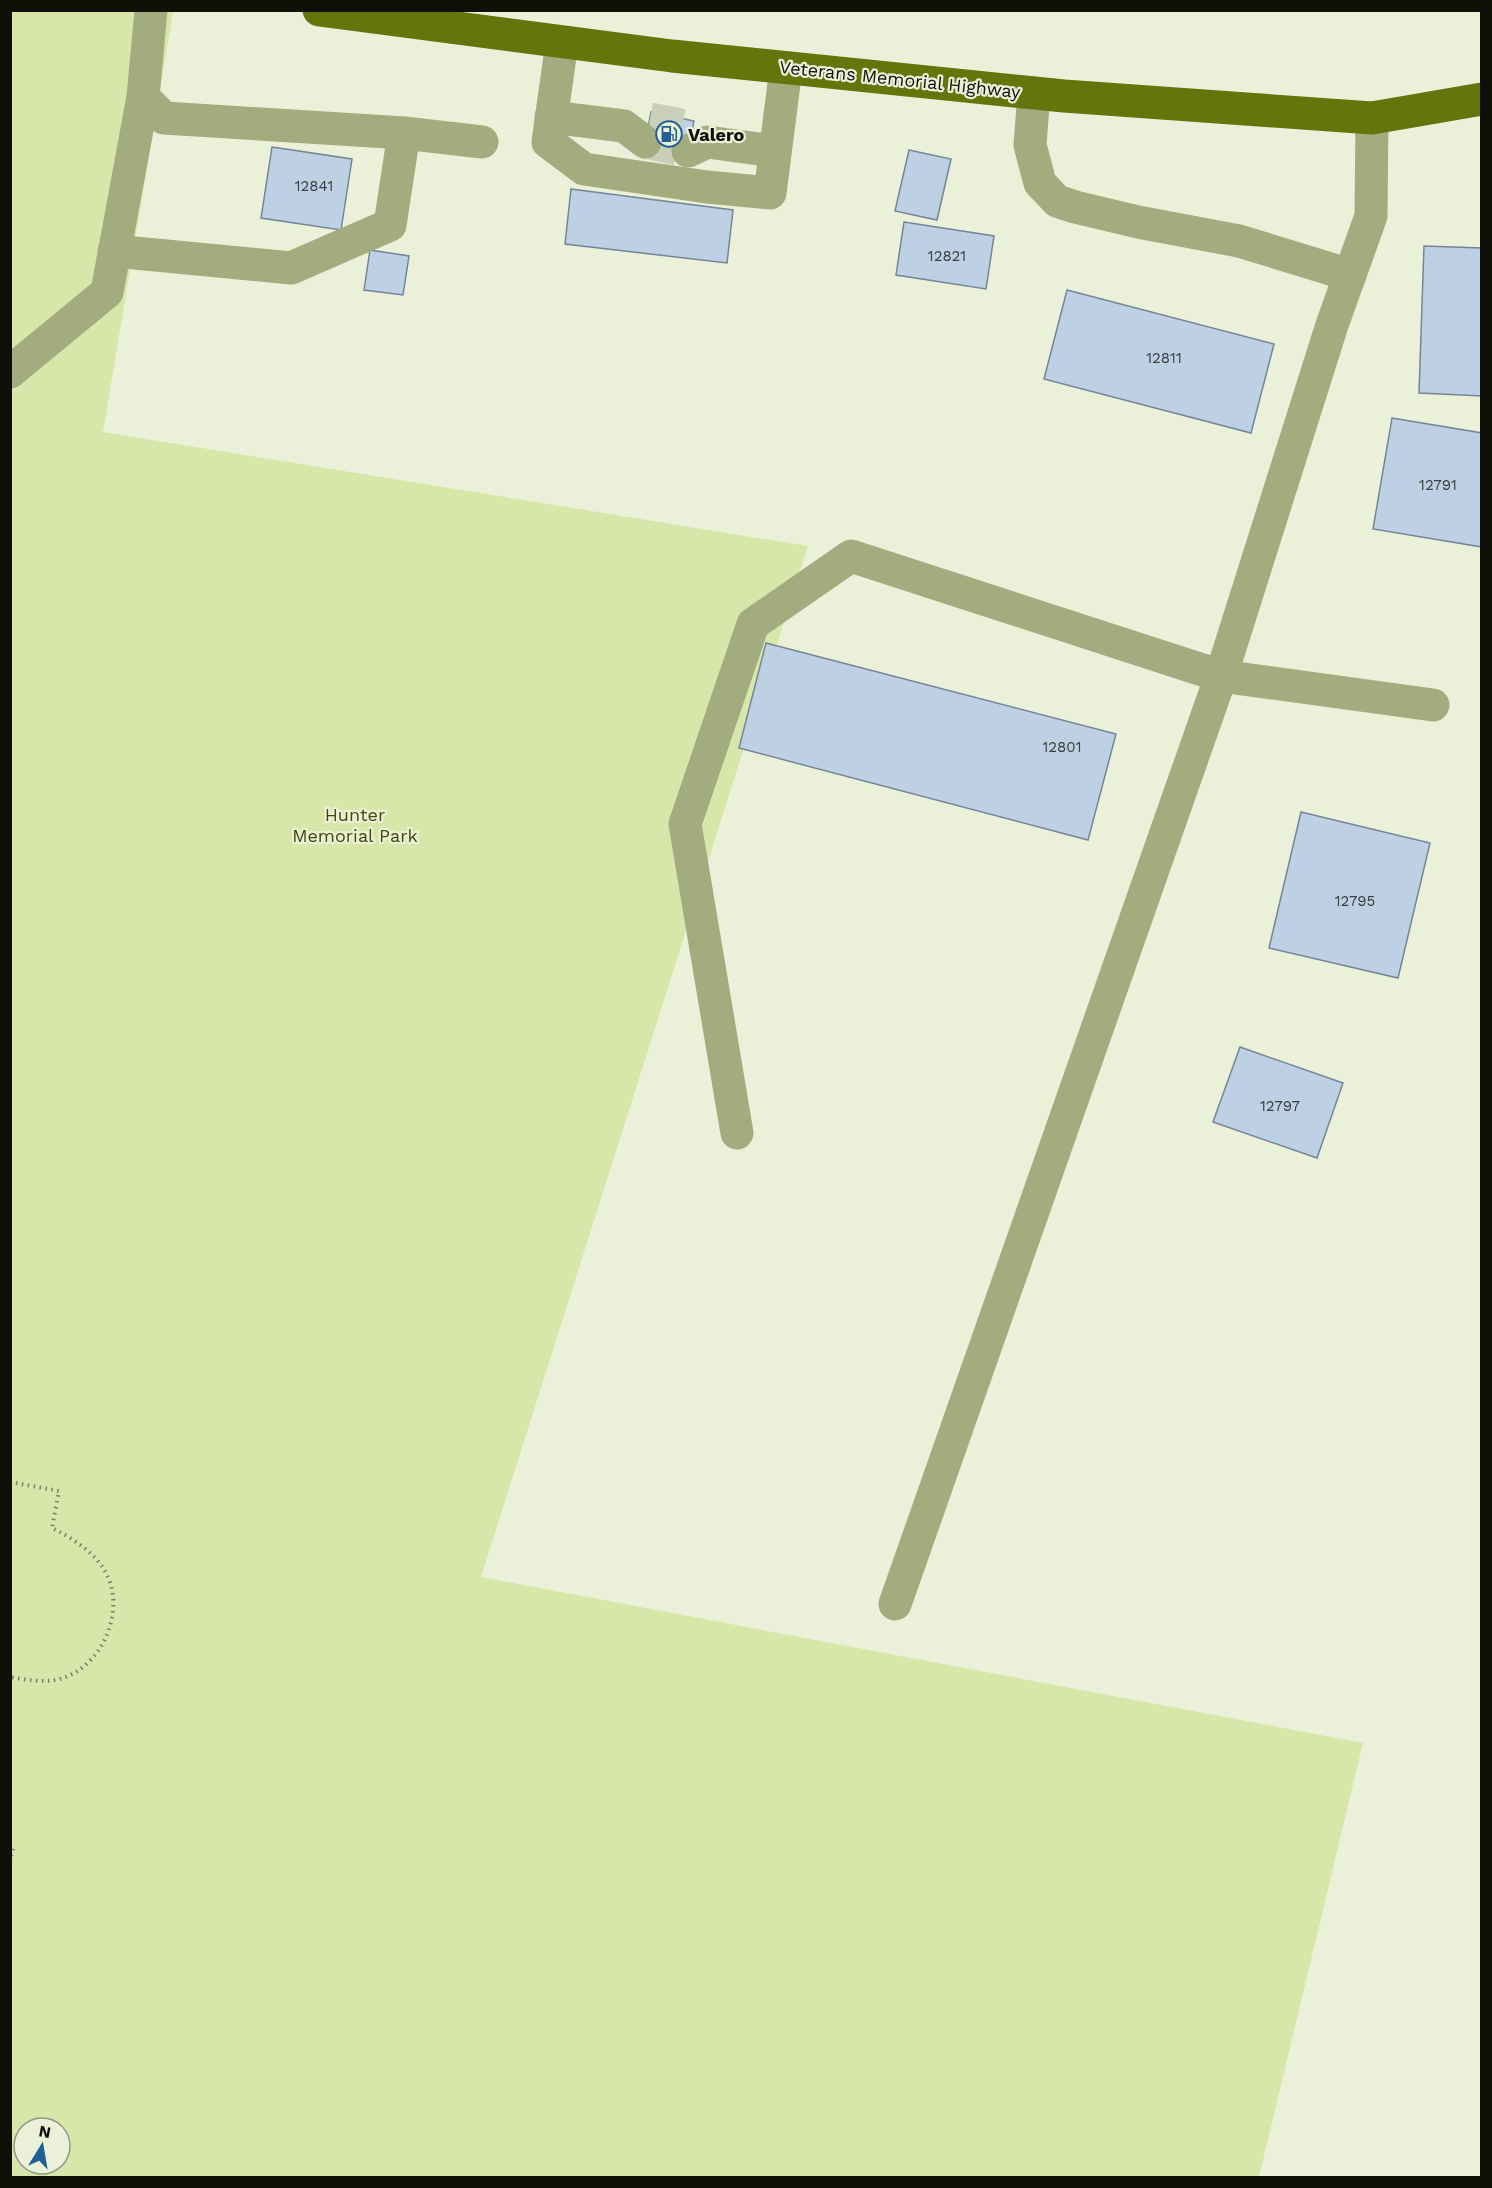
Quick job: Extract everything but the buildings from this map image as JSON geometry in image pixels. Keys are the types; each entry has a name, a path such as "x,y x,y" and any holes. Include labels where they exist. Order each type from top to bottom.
{"main road":[{"name":"Veterans Memorial Highway","path":"318,10 786,68 1034,93 1372,118 1482,99"}],"lane":[{"path":"10,372 107,292 143,97 151,10"},
{"path":"562,42 548,142 584,169 707,187 770,193 786,68"},
{"path":"1034,93 1030,145 1040,183 1058,201 1138,222 1239,241 1350,275"},
{"path":"143,97 164,118 404,133 482,142"},
{"path":"551,117 640,129"},
{"path":"895,1604 1221,676 1371,216 1372,118"},
{"path":"114,250 291,268 390,225 404,133"},
{"path":"696,140 775,151"},
{"path":"737,1133 685,824 753,624 851,556 1221,676 1433,705"}],"path":[{"path":"10,1482 59,1491 52,1528 71,1537 90,1553 105,1571 112,1590 113,1606 106,1638 98,1654 80,1669 61,1679 39,1682 10,1677"},
{"path":"10,1846 14,1847 10,1859"}],"green space":[{"name":"Hunter Memorial Park","path":"11,11 173,12 103,432 808,546 481,1577 1363,1743 1259,2177 11,2177"}],"tunnel":[{"path":"650,119 692,127"},
{"path":"645,142 688,151"}],"place":[{"name":"Valero","path":"669,134"}]}
